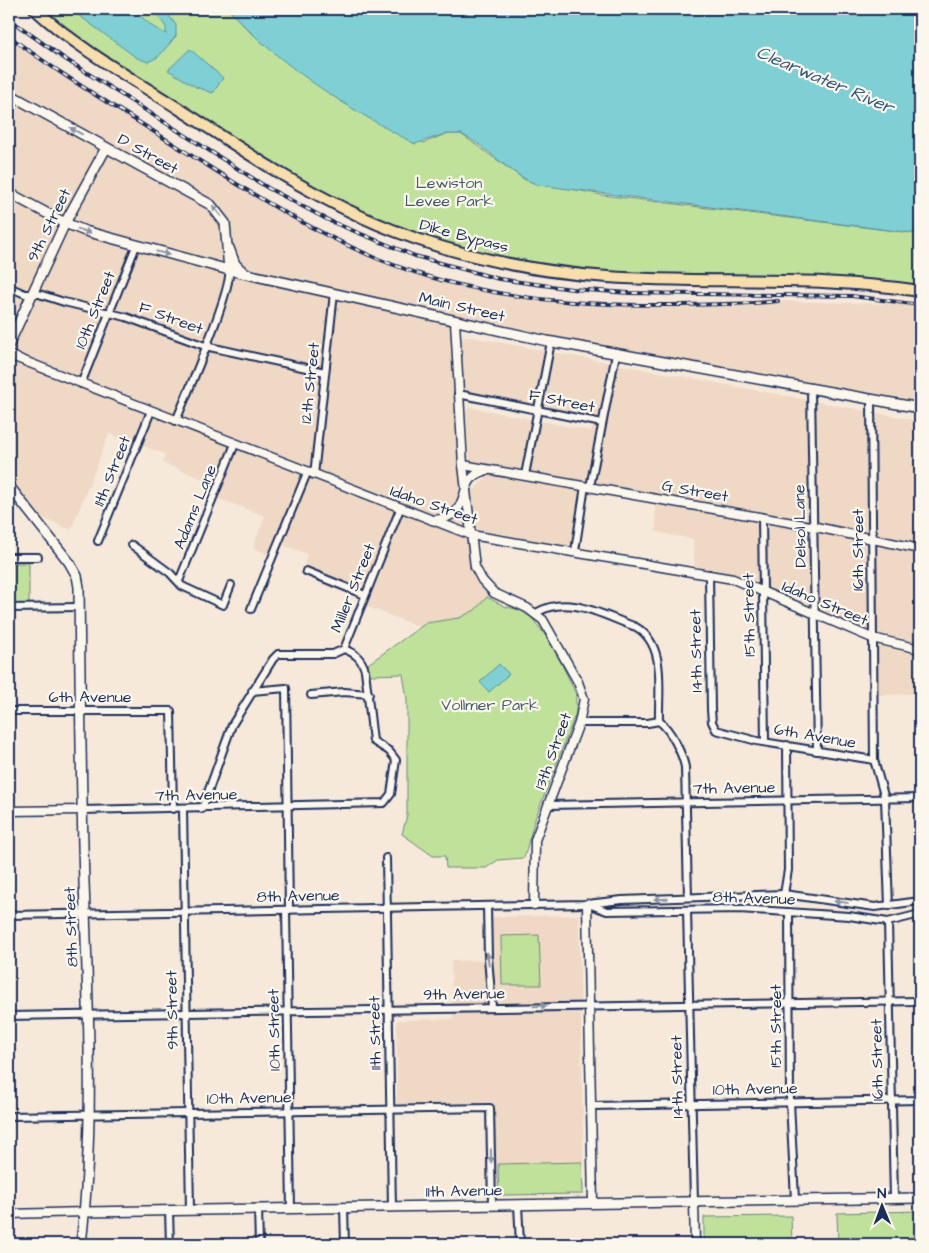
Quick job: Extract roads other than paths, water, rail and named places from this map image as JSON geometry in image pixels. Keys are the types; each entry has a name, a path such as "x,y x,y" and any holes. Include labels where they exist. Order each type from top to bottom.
{"highway":[{"name":"Dike Bypass","path":"35,9 99,58 283,175 360,216 428,244 509,264 582,275 850,284 920,291"}],"main road":[{"name":"D Street","path":"9,94 211,204 225,222 229,270"},
{"name":"9th Street","path":"9,344 65,223 106,148"},
{"name":"Main Street","path":"9,193 65,223 136,246 229,270 551,342 920,408"},
{"path":"191,260 218,261 228,252 235,264 244,273"},
{"name":"8th Street","path":"9,486 74,569 79,586 82,810 90,1114 86,1212 81,1244"},
{"name":"11th Avenue","path":"86,1212 920,1198"}],"street":[{"name":"10th Street","path":"81,384 136,246"},
{"path":"176,421 229,283 229,270"},
{"name":"F Street","path":"9,287 24,294 33,294 109,312 205,346 325,372"},
{"name":"12th Street","path":"251,609 311,474 334,293"},
{"name":"13th Street","path":"455,321 463,465 475,567 487,587 500,597 536,613 549,628 578,682 584,706 534,848 534,905"},
{"path":"525,475 551,342"},
{"path":"575,551 616,354"},
{"name":"Idaho Street","path":"9,355 400,509 471,535 733,579 872,638 920,650"},
{"name":"Delsol Lane","path":"811,390 817,751"},
{"name":"F Street","path":"458,394 602,423"},
{"name":"16th Street","path":"871,399 874,760"},
{"name":"11th Street","path":"98,541 151,411"},
{"name":"Adams Lane","path":"179,581 235,444"},
{"name":"G Street","path":"463,465 762,517 920,549"},
{"path":"430,520 443,519 455,514 463,502 466,486 475,474 492,470"},
{"name":"Miller Street","path":"202,809 232,725 252,691 278,654 333,654 344,649 400,509"},
{"name":"15th Street","path":"762,517 765,742"},
{"path":"132,545 186,588 223,605 231,585"},
{"path":"9,557 38,557"},
{"path":"306,571 365,595"},
{"name":"14th Street","path":"709,574 711,710 714,728"},
{"path":"536,613 548,606 570,604 643,631 651,639 657,654 659,720 683,760 688,897"},
{"path":"9,608 79,607"},
{"path":"311,695 344,692 368,694 361,660 352,652 344,649"},
{"name":"10th Street","path":"252,691 286,688 291,1209"},
{"name":"7th Avenue","path":"9,811 202,809 384,803 391,794 396,760 389,751 373,741 371,737 368,694"},
{"name":"6th Avenue","path":"9,711 171,710 173,809"},
{"path":"579,723 648,723 659,720"},
{"name":"6th Avenue","path":"714,728 720,732 765,742 874,760 885,799"},
{"path":"784,894 788,870 787,745"},
{"name":"7th Avenue","path":"548,805 920,798"},
{"path":"885,799 889,906"},
{"name":"9th Street","path":"183,809 190,1210"},
{"name":"11th Street","path":"386,858 392,1207"},
{"name":"8th Avenue","path":"9,915 587,904 615,900 784,894 869,906 889,906 920,900"},
{"path":"587,904 593,1204"},
{"name":"8th Avenue","path":"587,904 607,911 739,909 849,916 888,922 920,914"},
{"path":"487,906 492,1007"},
{"name":"14th Street","path":"688,910 695,1244"},
{"name":"15th Street","path":"789,912 790,1102 795,1200"},
{"name":"16th Street","path":"888,922 894,1198"},
{"name":"9th Avenue","path":"9,1016 690,1003 920,1001"},
{"name":"10th Avenue","path":"591,1106 920,1100"},
{"name":"10th Avenue","path":"9,1116 490,1108 492,1205"},
{"path":"518,1205 520,1244"},
{"path":"344,1208 344,1244"},
{"path":"258,1209 259,1244"},
{"path":"170,1211 170,1244"},
{"name":"11th Avenue","path":"9,1214 86,1212"}],"water":[{"path":"70,9 133,9 153,27 166,34 166,27 153,9 164,9 176,25 176,36 158,57 148,62 137,58"},
{"name":"Clearwater River","path":"228,9 920,9 920,234 538,185 517,174 481,146 461,134 445,134 415,144 389,130 339,100 292,67 248,30"},
{"path":"190,49 223,78 213,93 196,87 168,70"},
{"path":"499,664 509,674 489,692 480,682"}],"railway":[{"path":"9,19 62,57 268,188 332,222 415,256 499,279 572,289 629,293 852,296 920,305"},
{"path":"9,36 87,90 269,204 349,246 412,272 486,291 562,301 638,305 740,304 778,301"}],"park label":[{"name":"Lewiston Levee Park","path":"449,192"},
{"name":"Vollmer Park","path":"490,705"}]}
